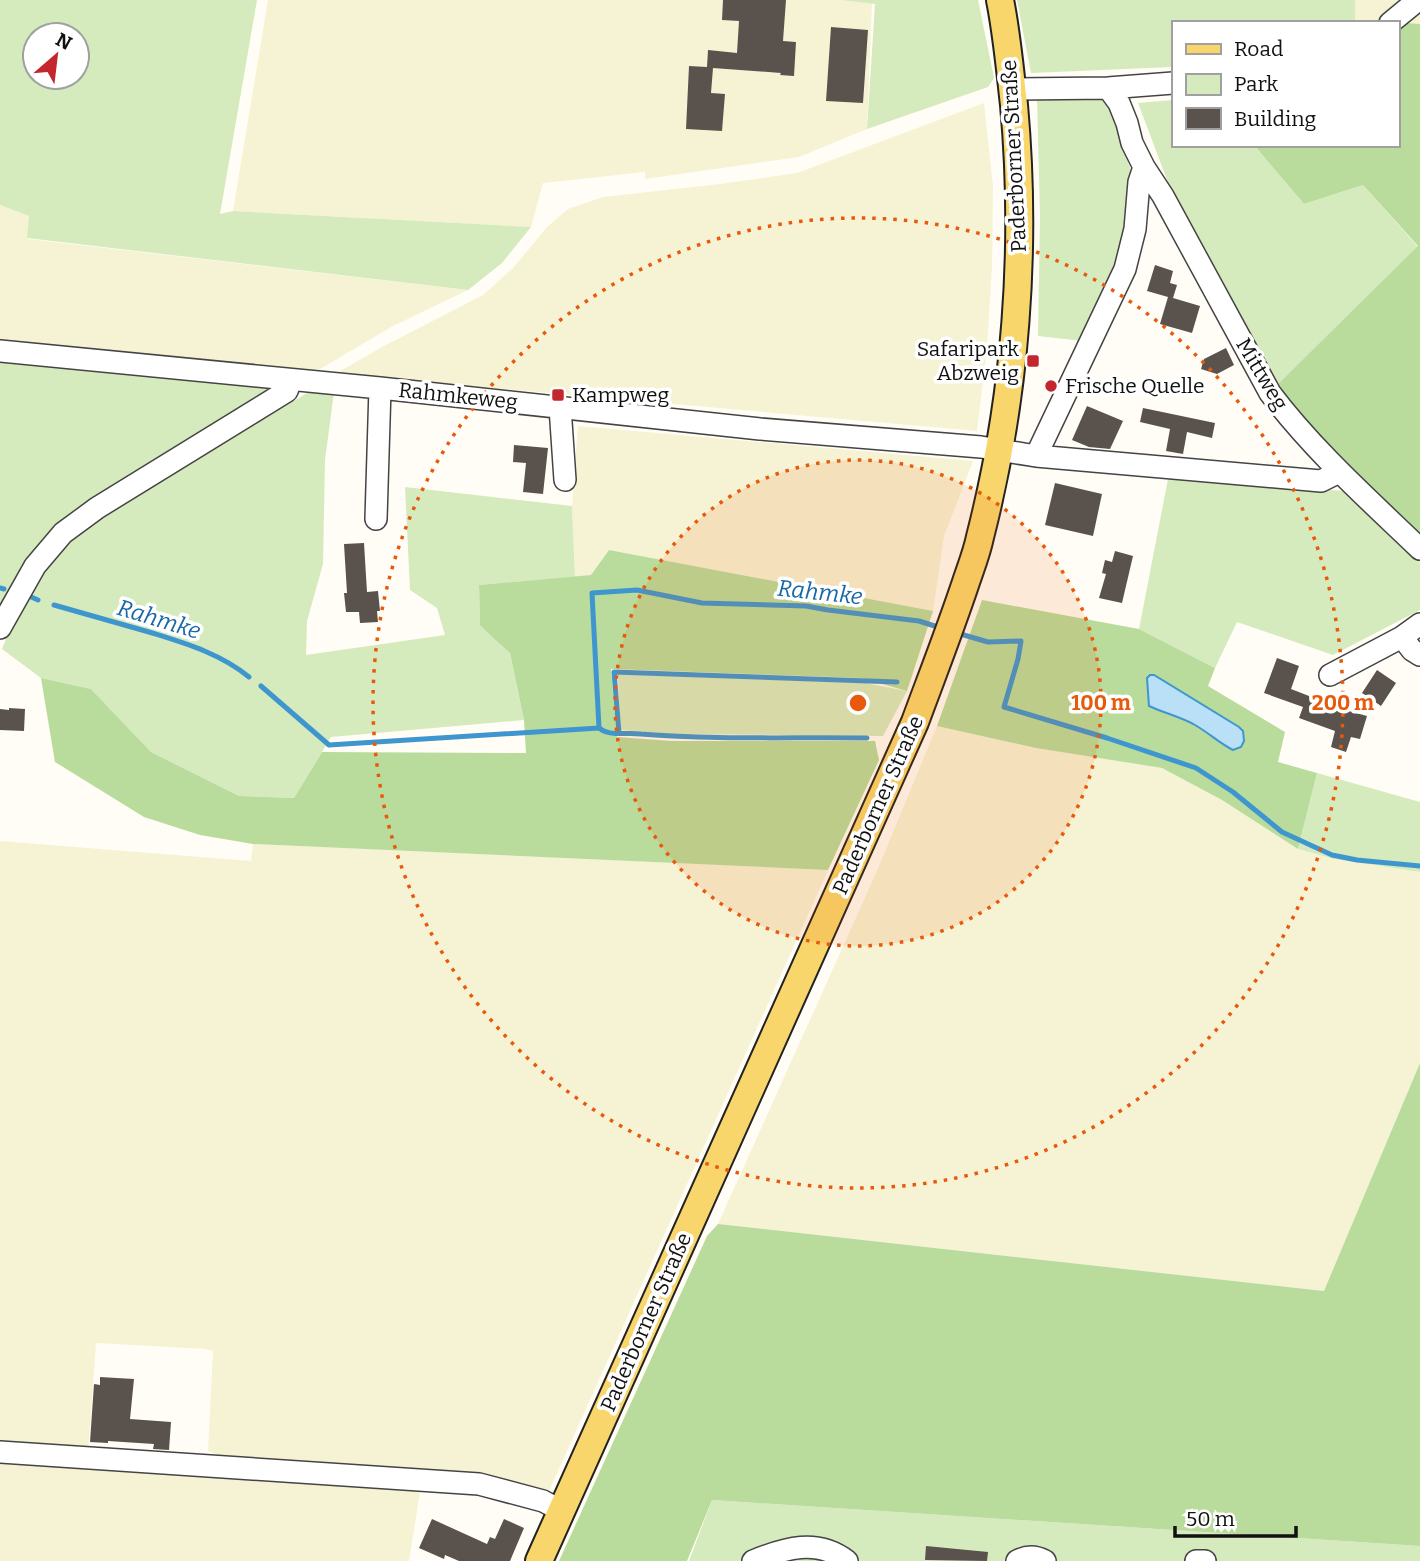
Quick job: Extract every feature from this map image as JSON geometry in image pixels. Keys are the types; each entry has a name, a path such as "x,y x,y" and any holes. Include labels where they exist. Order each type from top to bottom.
{"main road":[{"name":"Paderborner Straße","path":"539,1561 909,735 945,643 980,538 999,451 1009,383 1018,284 1019,181 1012,89 1000,0"}],"street":[{"path":"1392,21 1418,0"},
{"path":"1012,89 1108,88 1172,83"},
{"name":"Mittweg","path":"1108,88 1119,103 1132,143 1144,167 1163,196 1270,393 1291,421 1339,472 1420,550"},
{"path":"1036,456 1125,269 1135,229 1139,182 1144,167"},
{"name":"Rahmkeweg","path":"0,351 760,429 981,447 999,451"},
{"path":"0,628 35,566 62,533 97,508 287,391 290,380"},
{"path":"376,519 380,388"},
{"path":"560,407 565,480"},
{"path":"999,451 1321,481 1339,472"},
{"path":"1330,675 1402,637 1420,624"},
{"path":"1402,637 1412,650 1420,655"},
{"path":"0,1452 480,1484 542,1501 562,1511"},
{"path":"753,1561 794,1548 817,1547 836,1553 847,1561"},
{"path":"1017,1561 1025,1557 1045,1561"},
{"path":"1196,1561 1205,1561"}],"shaded area":[{"path":"268,0 872,2 867,129 799,157 645,179 645,172 543,183 531,227 233,211"},
{"path":"1355,0 1420,0 1420,24 1355,21"},
{"path":"984,103 993,186 992,268 987,348 977,431 335,374 483,295 513,268 547,227 568,209 603,197 797,173"},
{"path":"0,205 29,216 28,239 468,290 391,327 317,371 306,373 0,341"},
{"path":"578,426 973,461 944,536 933,611 609,550 591,575 575,577 572,506"},
{"path":"937,726 1036,748 1162,768 1222,800 1298,849 1334,859 1420,872 1420,1063 1325,1291 718,1224 877,871"},
{"path":"0,841 251,861 253,844 828,870 549,1491 493,1478 225,1458 208,1451 213,1351 205,1349 96,1343 88,1454 0,1448"},
{"path":"0,1459 421,1486 409,1561 0,1561"}],"green space":[{"path":"0,0 257,0 220,214 233,211 531,227 502,263 468,290 27,238 29,216 0,205"},
{"path":"841,0 978,0 994,78 988,87 867,129 875,4"},
{"path":"1017,0 1355,0 1355,21 1172,21 1172,67 1031,73"},
{"path":"1405,23 1420,24 1420,535 1338,459 1276,386 1418,246 1363,185 1304,204 1256,147 1399,147 1399,27"},
{"path":"1098,96 1109,105 1131,171 1121,265 1083,341 1038,336 1040,216 1037,98"},
{"path":"1172,100 1172,147 1256,147 1304,204 1363,185 1418,247 1276,386 1169,185 1138,103"},
{"path":"0,359 268,386 269,396 57,526 0,605"},
{"path":"334,392 325,460 323,564 307,621 306,655 445,635 437,608 410,590 405,487 572,506 575,577 479,585 480,624 510,653 524,720 331,737 294,798 239,796 151,752 91,689 41,678 2,649 22,599 47,563 77,532 307,393"},
{"path":"1168,479 1346,491 1420,562 1420,610 1333,655 1237,622 1215,668 1139,629"},
{"path":"609,550 933,611 907,691 861,678 611,669 617,737 671,741 875,741 879,760 828,870 253,844 200,835 144,817 55,762 41,678 91,689 151,752 239,796 294,798 322,752 526,753 524,720 510,653 480,625 479,585 591,575"},
{"path":"982,600 1139,629 1215,668 1208,686 1285,732 1278,762 1317,773 1298,849 1222,800 1162,768 1036,748 937,726"},
{"path":"618,674 865,683 907,691 883,736 674,734 620,730"},
{"path":"1317,773 1420,802 1420,872 1334,859 1298,849"},
{"path":"1420,1063 1420,1546 712,1500 687,1561 559,1561 707,1236 718,1224 1324,1291"},
{"path":"712,1500 1420,1546 1420,1561 689,1561"}],"water":[{"path":"1150,675 1239,727 1243,731 1244,741 1241,747 1233,750 1190,722 1149,706 1147,678"}],"building":[{"path":"723,0 786,0 783,41 796,42 794,76 713,68 711,93 725,94 722,131 686,129 689,66 707,67 708,50 737,53 739,21 722,20"},
{"path":"831,27 868,30 863,103 826,101"},
{"path":"1155,265 1173,271 1170,283 1177,285 1173,298 1200,306 1192,333 1160,324 1168,297 1147,291"},
{"path":"1226,348 1234,365 1217,374 1201,369 1204,359"},
{"path":"1087,406 1123,421 1110,449 1089,447 1072,440"},
{"path":"1143,408 1215,423 1212,438 1187,432 1183,454 1166,451 1170,429 1140,422"},
{"path":"514,445 548,448 543,494 523,492 526,463 513,462"},
{"path":"1055,483 1102,494 1093,536 1045,525"},
{"path":"364,543 367,592 378,591 378,622 360,623 359,612 346,612 344,544"},
{"path":"1115,551 1133,556 1122,603 1099,598 1106,574 1102,573 1105,560 1112,562"},
{"path":"1277,658 1299,666 1291,689 1327,705 1367,716 1360,739 1351,737 1346,752 1331,747 1335,731 1299,718 1303,707 1264,693"},
{"path":"1377,670 1396,683 1381,706 1362,693"},
{"path":"0,709 25,709 24,731 0,730"},
{"path":"100,1377 134,1379 130,1419 171,1422 169,1450 153,1449 154,1444 90,1442 94,1384 100,1385"},
{"path":"432,1519 487,1544 490,1537 495,1539 504,1519 524,1528 510,1561 459,1561 445,1555 444,1559 419,1548"},
{"path":"926,1546 988,1552 987,1561 925,1560"}],"waterway":[{"name":"Rahmke","path":"0,588 4,589"},
{"name":"Rahmke","path":"261,686 329,745 599,728 592,593 637,590 702,603 806,606 919,621 941,628"},
{"name":"Rahmke","path":"29,596 38,600"},
{"name":"Rahmke","path":"54,605 188,645 226,661 249,677"},
{"name":"Rahmke","path":"957,633 988,642 1021,641 1004,707 1196,768 1233,792 1282,832 1332,855 1420,866"},
{"name":"Rahmke","path":"619,733 614,672 897,682"},
{"path":"599,728 613,733 697,737 867,738"}],"place":[{"name":"Safaripark Abzweig","path":"1033,361"},
{"name":"Frische Quelle","path":"1051,386"},
{"name":"Kampweg","path":"558,395"}]}
